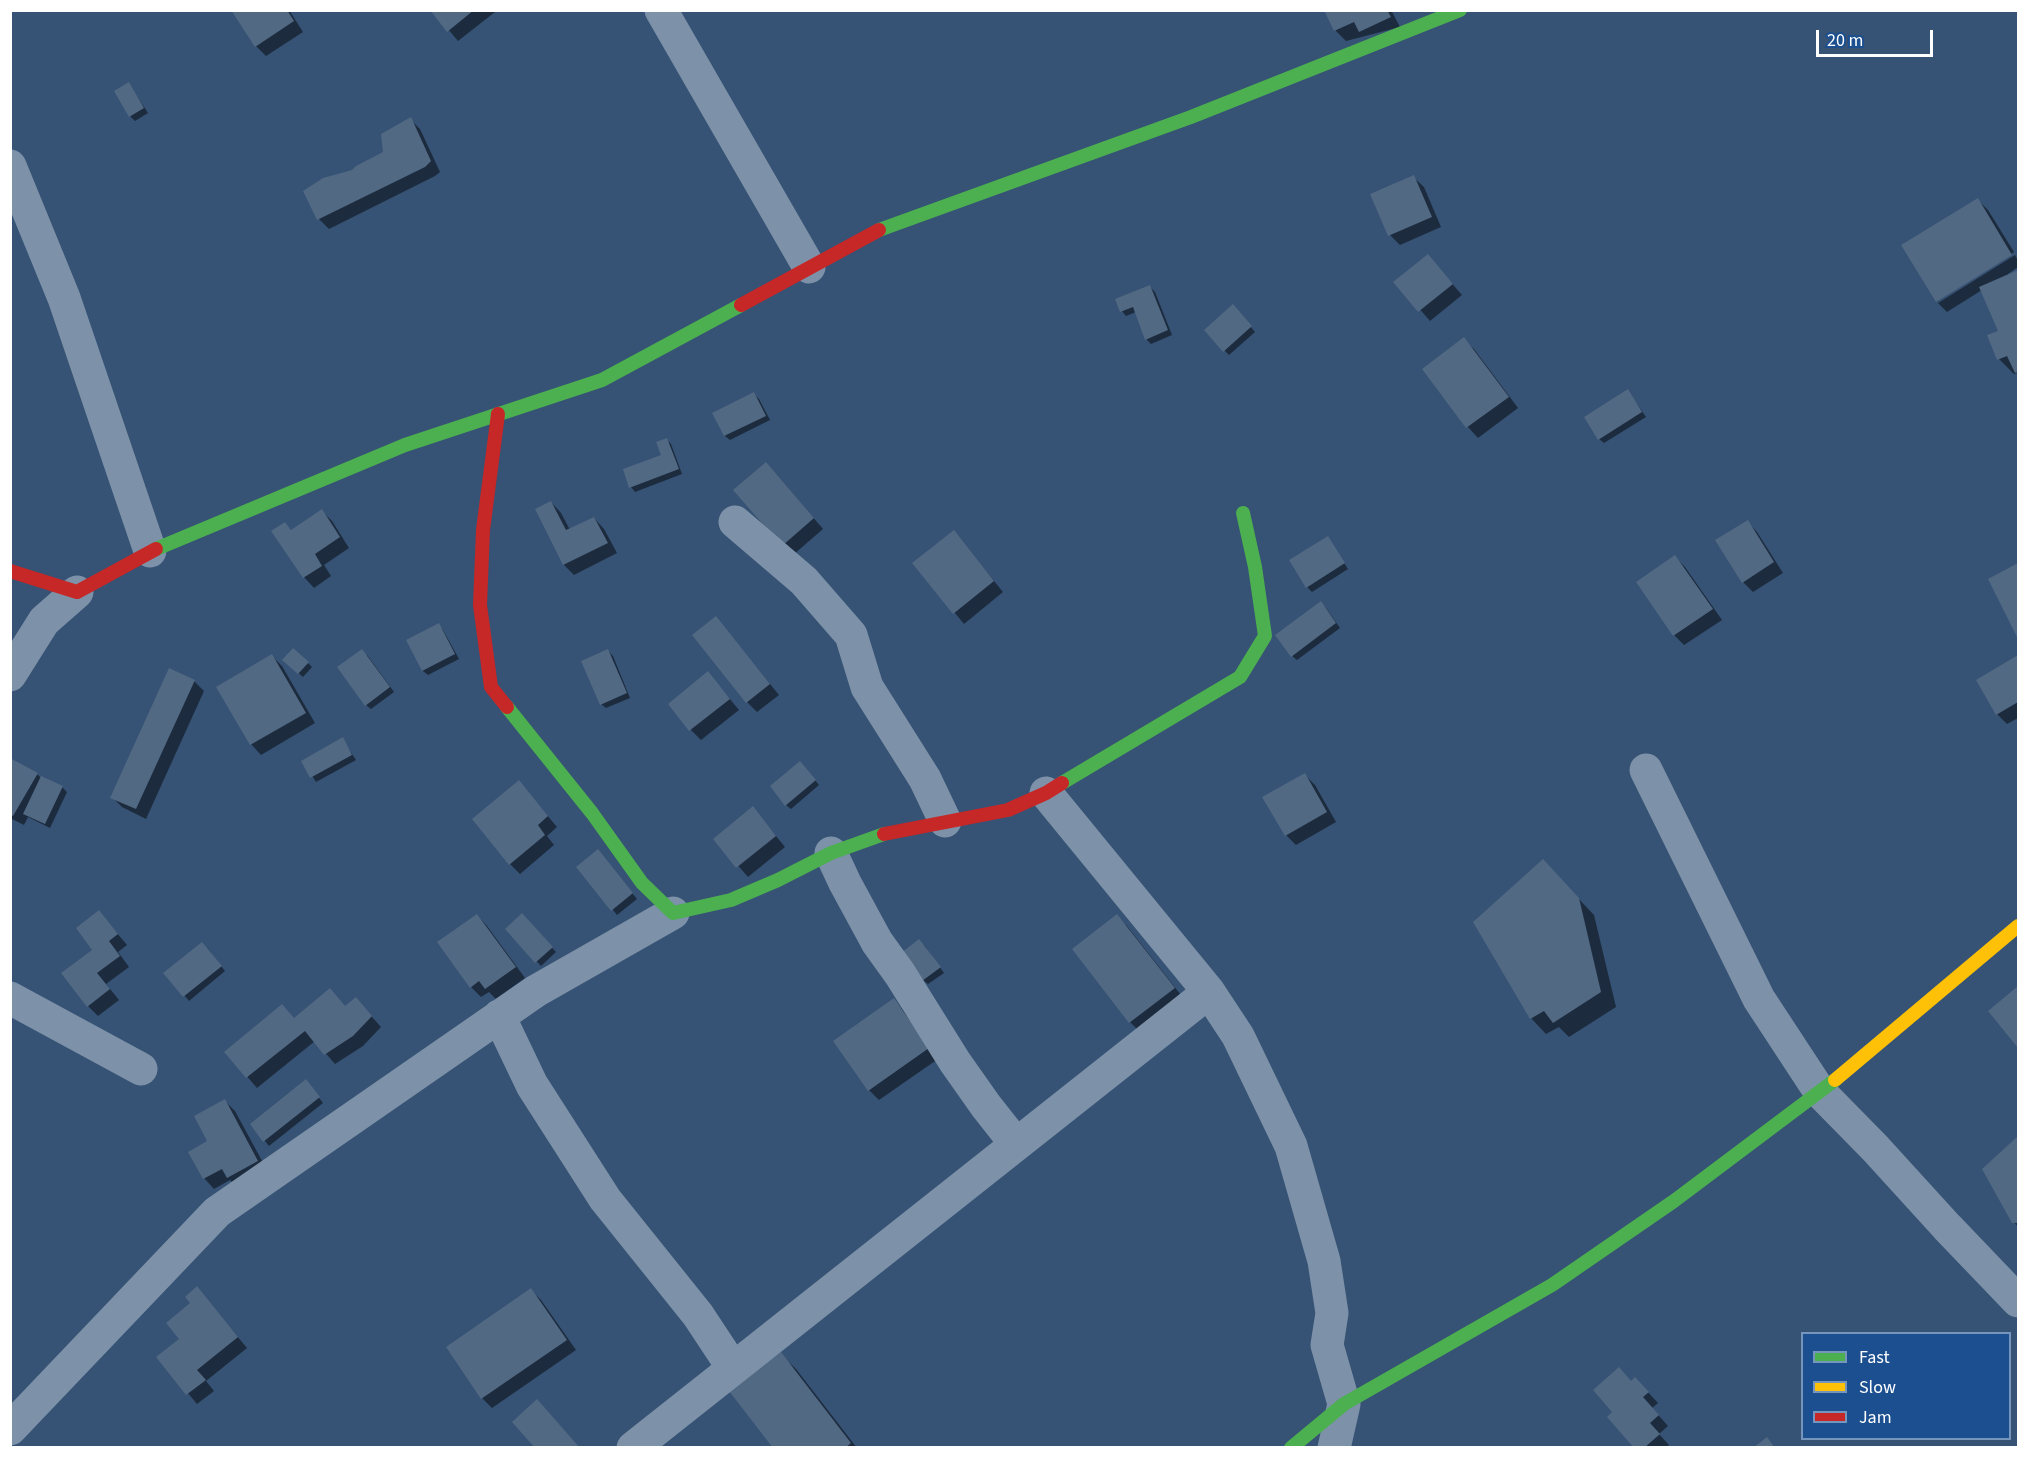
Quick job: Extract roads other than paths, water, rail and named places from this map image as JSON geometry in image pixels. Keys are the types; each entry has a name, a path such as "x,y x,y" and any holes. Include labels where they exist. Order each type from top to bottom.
{"street":[{"path":"661,10 809,267"},
{"path":"10,675 44,621 77,592 150,551 405,445 602,380 874,232 1191,117 1460,10"},
{"path":"10,166 64,298 150,551"},
{"path":"498,414 483,530 480,605 490,687 592,813 642,883 673,913"},
{"path":"10,1429 217,1212 536,991 673,913 730,900 778,880 831,853 893,831 1008,810 1046,793 1240,677 1265,636 1255,567 1243,513"},
{"path":"735,522 804,581 850,635 867,687 925,779 945,821"},
{"path":"10,571 77,592"},
{"path":"1646,770 1759,999 1820,1092 2019,1301"},
{"path":"1046,793 1209,992 1238,1036 1291,1146 1324,1261 1332,1313 1327,1345 1344,1404 1334,1448"},
{"path":"831,853 877,942 900,974 955,1062 1016,1144"},
{"path":"1292,1448 1344,1404 1552,1285 1674,1201 1820,1092 2019,926"},
{"path":"633,1448 1209,992"},
{"path":"10,998 141,1069"},
{"path":"499,1016 532,1085 605,1199 698,1316 734,1368"}]}
